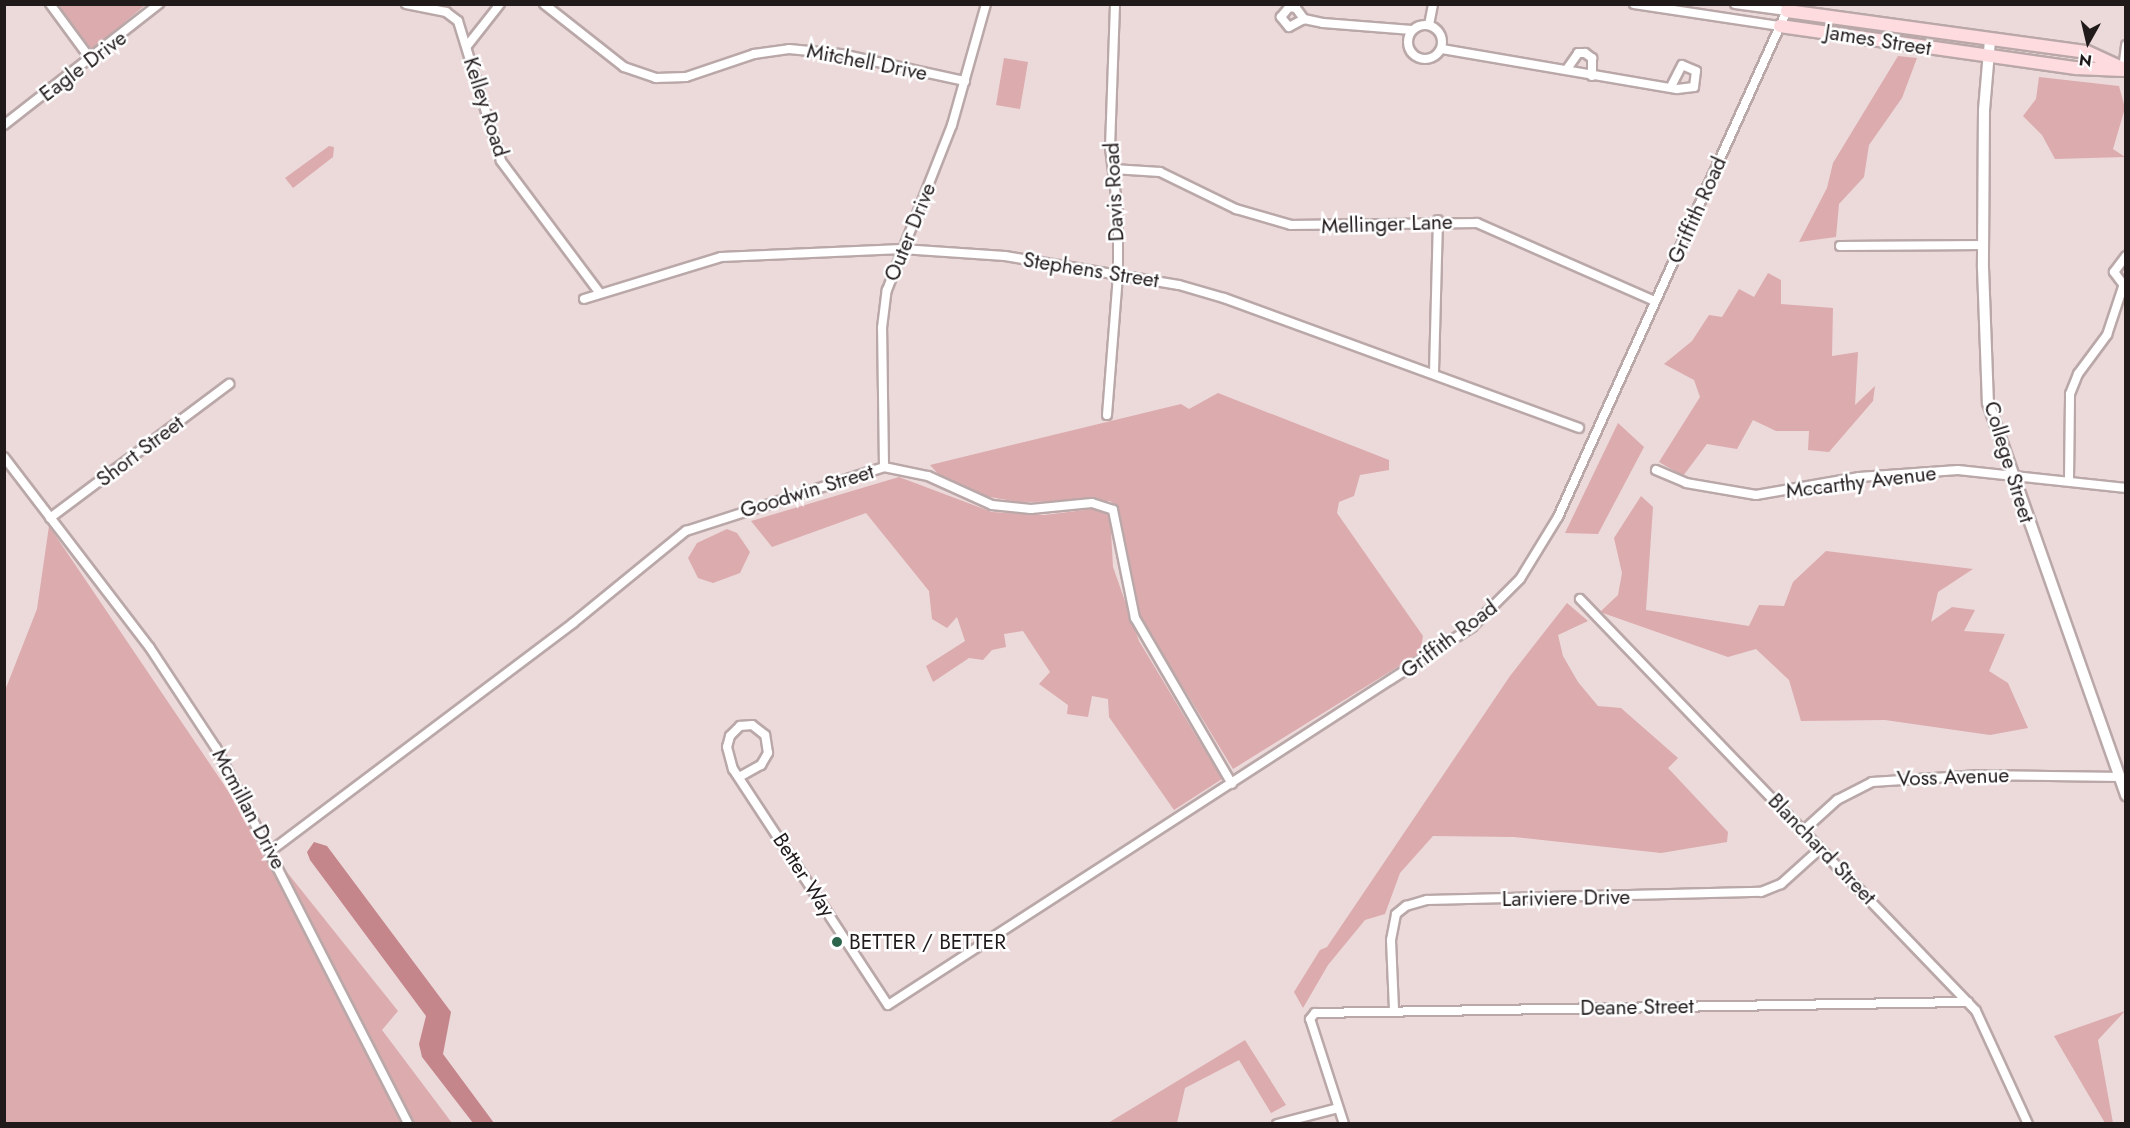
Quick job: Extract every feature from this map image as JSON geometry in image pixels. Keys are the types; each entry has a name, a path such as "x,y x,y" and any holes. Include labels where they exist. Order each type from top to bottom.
{"main road":[{"name":"James Street","path":"1788,8 1990,40 2087,52 2106,57 2124,70"},
{"name":"James Street","path":"1780,26 2101,71 2124,70"}],"street":[{"path":"50,4 92,61"},
{"name":"Eagle Drive","path":"4,125 92,61 159,4"},
{"name":"Kelley Road","path":"406,4 454,17 467,46 501,161 600,292"},
{"path":"467,46 500,4"},
{"name":"Mitchell Drive","path":"544,4 618,63 649,77 686,77 754,54 789,49 833,53 965,81"},
{"name":"Outer Drive","path":"884,467 882,315 902,249 965,81 986,4"},
{"name":"Davis Road","path":"1107,415 1118,274 1113,169 1115,4"},
{"path":"1429,25 1433,4"},
{"name":"James Street","path":"1634,4 1780,26"},
{"name":"James Street","path":"1735,4 1788,8"},
{"name":"Griffith Road","path":"888,1005 1454,640 1510,591 1558,517 1788,8"},
{"path":"1304,20 1412,30 1429,25 1438,29 1442,49"},
{"path":"1412,30 1408,43 1419,58 1432,58 1442,49"},
{"name":"College Street","path":"1990,40 1984,245 1985,373 1995,432 2126,795"},
{"path":"2124,70 2126,45"},
{"path":"1442,49 1567,69 1592,76 1672,85"},
{"path":"1567,69 1578,53 1585,53 1592,58 1592,76"},
{"name":"Mellinger Lane","path":"1113,169 1160,172 1236,209 1298,226 1438,220 1492,228 1655,301"},
{"path":"1434,372 1438,220"},
{"path":"1840,246 1984,245"},
{"name":"Stephens Street","path":"584,299 600,292 721,257 902,249 1005,256 1118,274 1224,298 1434,372 1580,428"},
{"path":"2126,256 2114,272 2124,288 2107,335 2078,374 2070,394 2069,480 2126,488"},
{"name":"Short Street","path":"51,519 229,384"},
{"name":"Mcmillan Drive","path":"4,457 193,711 272,850 408,1124"},
{"name":"Goodwin Street","path":"272,850 411,747 686,531 884,467 928,476 992,505 1031,509 1096,503 1111,508 1135,618 1232,784"},
{"name":"Mccarthy Avenue","path":"1656,470 1686,483 1756,495 1898,473 2010,474 2069,480"},
{"name":"Blanchard Street","path":"1580,599 1968,1002 2028,1124"},
{"name":"Better Way","path":"741,776 761,765 768,753 765,735 752,725 740,726 728,742 730,761 888,1005"},
{"name":"Voss Avenue","path":"1804,830 1837,800 1872,782 1980,775 2119,777"},
{"name":"Lariviere Drive","path":"1394,1009 1391,940 1396,914 1406,906 1427,900 1761,892 1781,884 1820,849"},
{"name":"Deane Street","path":"1338,1108 1310,1018 1332,1010 1968,1002"},
{"path":"1277,1124 1338,1108 1344,1124"}],"shaded area":[{"path":"55,5 145,5 92,50"},
{"path":"1898,56 1917,58 1902,98 1869,145 1864,177 1839,204 1836,237 1799,242 1827,188 1833,163"},
{"path":"1004,58 1028,62 1020,109 996,105"},
{"path":"2039,77 2119,86 2125,108 2113,149 2125,157 2055,159 2042,135 2023,116 2036,99"},
{"path":"329,146 334,147 333,157 293,188 285,178"},
{"path":"1768,273 1781,280 1781,304 1833,308 1832,356 1858,352 1855,405 1875,386 1873,401 1829,452 1808,450 1809,431 1776,431 1753,420 1737,449 1707,444 1683,476 1659,462 1700,397 1694,380 1664,364 1692,341 1709,315 1722,317 1739,289 1754,297"},
{"path":"1218,393 1389,460 1389,470 1360,475 1354,496 1339,502 1337,513 1423,636 1420,653 1233,769 1134,607 1118,507 1110,501 1018,502 979,495 940,476 930,465 1181,404 1189,409"},
{"path":"1618,423 1644,447 1598,534 1565,533"},
{"path":"899,477 992,512 1044,515 1101,508 1110,514 1113,567 1139,641 1222,779 1174,810 1109,717 1108,699 1092,696 1088,717 1067,714 1068,705 1039,684 1050,672 1023,631 1004,634 1006,647 992,650 983,660 969,658 933,682 926,666 965,641 957,617 947,628 932,619 929,591 866,513 772,547 751,521"},
{"path":"1641,496 1653,507 1646,610 1749,626 1759,605 1784,606 1793,582 1826,551 1973,569 1938,592 1931,622 1952,607 1975,610 1964,631 2005,634 1989,671 2008,683 2028,728 1990,735 1885,720 1801,721 1789,680 1756,649 1728,657 1600,612 1618,595 1622,573 1614,538"},
{"path":"49,526 262,841 398,1011 382,1030 452,1123 5,1123 4,693 37,609"},
{"path":"727,529 737,533 750,552 740,573 713,583 698,578 688,558 697,543"},
{"path":"1567,603 1588,621 1558,635 1563,656 1578,682 1598,706 1621,708 1678,758 1668,768 1728,832 1727,842 1661,853 1514,837 1433,836 1400,873 1385,914 1365,920 1328,965 1303,1008 1294,992 1320,950 1327,947 1510,676"},
{"path":"314,842 327,846 451,1012 443,1054 494,1123 473,1123 422,1057 419,1044 426,1016 310,860 307,852"},
{"path":"2125,1011 2098,1040 2113,1123 2105,1123 2054,1036"},
{"path":"1245,1040 1286,1105 1271,1113 1239,1060 1185,1088 1177,1123 1108,1123"}],"place":[{"name":"BETTER / BETTER","path":"837,942"}]}
